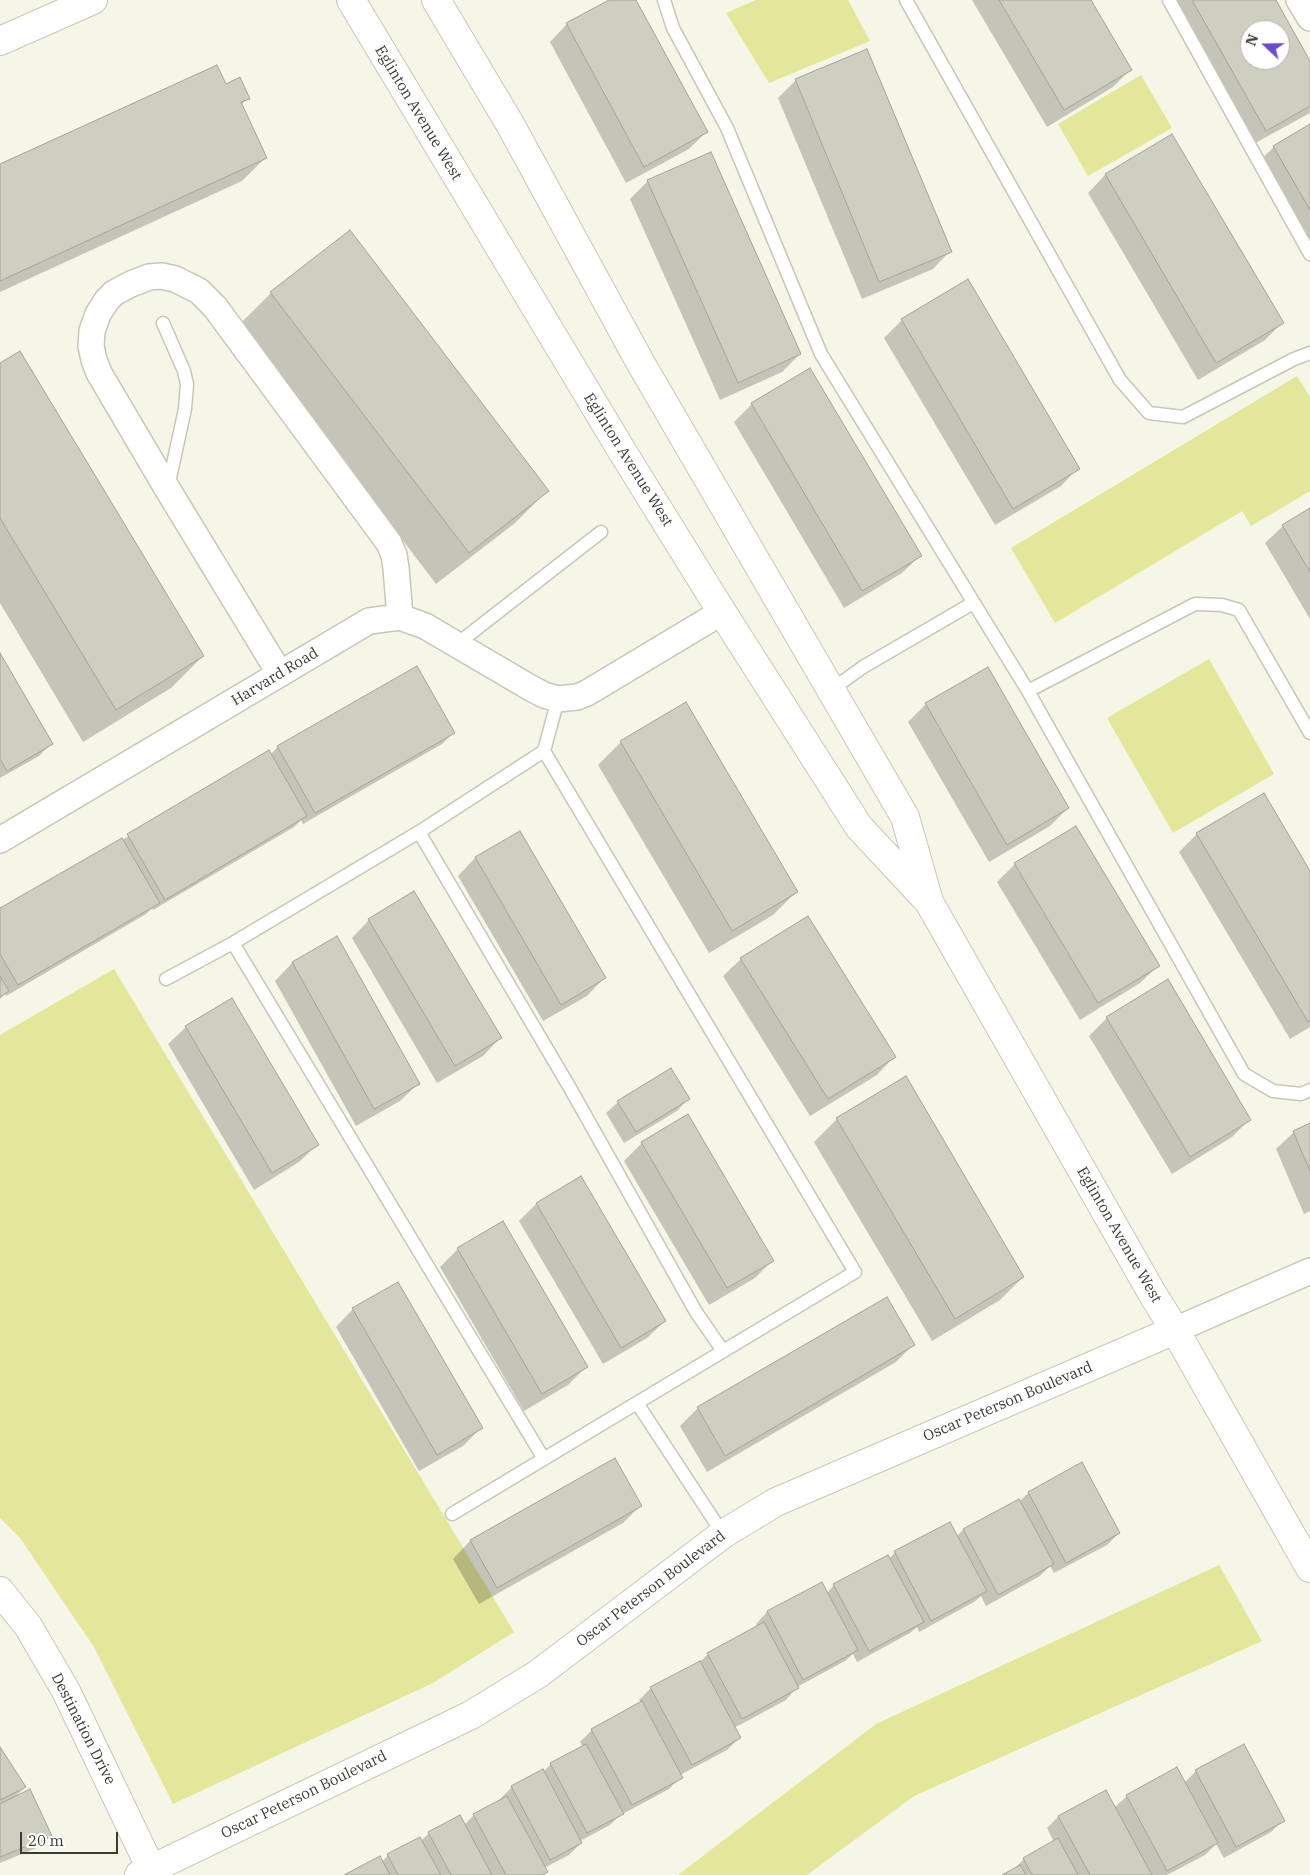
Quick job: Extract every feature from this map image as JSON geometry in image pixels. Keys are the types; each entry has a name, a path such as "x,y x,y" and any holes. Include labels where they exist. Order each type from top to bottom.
{"main road":[{"path":"0,41 92,0"},
{"name":"Eglinton Avenue West","path":"351,0 509,265 722,612 859,827 929,902 1147,1284 1176,1330 1310,1568"},
{"name":"Eglinton Avenue West","path":"436,0 515,132 640,362 905,816 929,902"},
{"name":"Oscar Peterson Boulevard","path":"148,1873 471,1715 538,1674 723,1534 776,1502 1176,1330"},
{"name":"Destination Drive","path":"0,1591 28,1626 66,1691 148,1873"}],"street":[{"path":"1299,0 1310,18"},
{"path":"280,674 99,373 91,346 92,331 98,314 107,300 114,293 130,284 149,277 175,278 199,291 215,307 389,543 394,555 396,568 400,617"},
{"path":"558,699 577,697 587,693 722,612"},
{"name":"Harvard Road","path":"2,833 369,621 400,617 425,626 529,687 544,695 558,699"},
{"path":"1176,1330 1310,1270"}],"lane":[{"path":"664,0 673,28 727,128 820,354 1028,691 1244,1074 1273,1091 1301,1094 1310,1090"},
{"path":"906,0 1120,380 1149,413 1183,417 1294,359 1310,353"},
{"path":"1169,0 1310,254"},
{"path":"163,323 188,384 185,409 168,490"},
{"path":"457,644 601,532"},
{"path":"831,690 863,666 974,603"},
{"path":"1028,691 1195,604 1222,605 1239,610 1310,733"},
{"path":"166,979 232,943 419,832 544,751 558,699"},
{"path":"452,1514 855,1272 544,751"},
{"path":"419,832 570,1088 696,1312 723,1351"},
{"path":"232,943 544,1459"},
{"path":"637,1403 723,1534"}],"green space":[{"path":"756,0 848,0 870,41 769,83 726,13"},
{"path":"1141,75 1172,128 1088,176 1058,124"},
{"path":"1297,376 1310,397 1310,491 1251,526 1242,511 1055,623 1011,548"},
{"path":"1209,659 1274,774 1173,833 1107,718"},
{"path":"114,969 514,1632 433,1683 173,1804 94,1647 20,1538 0,1518 0,1035"},
{"path":"1219,1565 1262,1641 914,1796 807,1875 678,1875 876,1724"}],"building":[{"path":"609,0 636,0 708,132 644,167 566,23"},
{"path":"999,0 1091,0 1132,70 1064,110"},
{"path":"1192,0 1276,0 1287,20 1240,20 1240,70 1290,70 1290,25 1310,61 1310,106 1266,131"},
{"path":"867,49 952,252 879,282 795,79"},
{"path":"217,65 226,84 240,77 250,99 241,102 267,158 0,281 0,164"},
{"path":"1310,124 1310,210 1273,146"},
{"path":"1172,134 1284,323 1216,363 1105,174"},
{"path":"711,152 801,354 738,383 647,180"},
{"path":"350,230 549,491 469,553 270,292"},
{"path":"968,279 1080,469 1013,509 901,319"},
{"path":"20,351 204,656 116,710 0,518 0,363"},
{"path":"810,368 922,556 862,591 751,403"},
{"path":"1310,508 1310,572 1282,525"},
{"path":"0,653 53,744 7,771 0,759"},
{"path":"417,666 455,733 315,813 277,746"},
{"path":"988,667 1069,808 1007,845 925,703"},
{"path":"686,702 798,892 732,931 620,741"},
{"path":"269,750 307,816 165,900 127,834"},
{"path":"1264,793 1310,871 1310,1021 1308,1022 1196,833"},
{"path":"1076,826 1160,966 1098,1003 1014,863"},
{"path":"520,831 606,978 561,1005 475,857"},
{"path":"122,838 160,903 18,985 0,954 0,908"},
{"path":"414,891 502,1038 455,1066 368,919"},
{"path":"808,916 896,1057 828,1099 740,958"},
{"path":"337,936 420,1084 374,1109 292,962"},
{"path":"0,976 9,991 0,997"},
{"path":"1168,979 1251,1120 1190,1157 1106,1017"},
{"path":"232,998 319,1145 272,1173 185,1026"},
{"path":"671,1068 690,1099 636,1132 617,1101"},
{"path":"906,1076 1024,1277 955,1319 836,1118"},
{"path":"688,1114 774,1261 727,1288 641,1142"},
{"path":"1310,1123 1310,1171 1293,1131"},
{"path":"581,1176 666,1321 621,1348 536,1203"},
{"path":"503,1221 588,1367 542,1394 457,1248"},
{"path":"398,1282 483,1428 437,1455 352,1308"},
{"path":"887,1297 915,1345 725,1456 697,1407"},
{"path":"615,1458 642,1506 497,1588 470,1540"},
{"path":"1082,1462 1120,1533 1066,1563 1028,1492"},
{"path":"1019,1499 1054,1564 998,1595 963,1529"},
{"path":"950,1522 987,1591 931,1621 894,1551"},
{"path":"888,1555 924,1622 869,1651 833,1584"},
{"path":"822,1582 858,1650 803,1680 767,1611"},
{"path":"764,1622 799,1688 742,1719 707,1653"},
{"path":"700,1661 741,1738 692,1765 650,1687"},
{"path":"642,1701 683,1778 632,1805 591,1729"},
{"path":"586,1744 624,1814 587,1833 550,1763"},
{"path":"1244,1744 1285,1821 1236,1847 1195,1770"},
{"path":"0,1747 26,1787 0,1800"},
{"path":"1177,1767 1218,1843 1167,1871 1126,1795"},
{"path":"543,1769 582,1843 550,1860 511,1786"},
{"path":"30,1789 52,1836 0,1857 0,1804"},
{"path":"1106,1790 1152,1875 1090,1875 1058,1816"},
{"path":"507,1796 548,1872 542,1875 506,1875 473,1814"},
{"path":"460,1815 492,1875 451,1875 428,1832"},
{"path":"420,1837 441,1875 398,1875 387,1854"},
{"path":"1058,1838 1078,1875 1032,1875 1023,1858"},
{"path":"380,1856 390,1875 344,1875"},
{"path":"1020,1865 1026,1875 1002,1875"}]}
